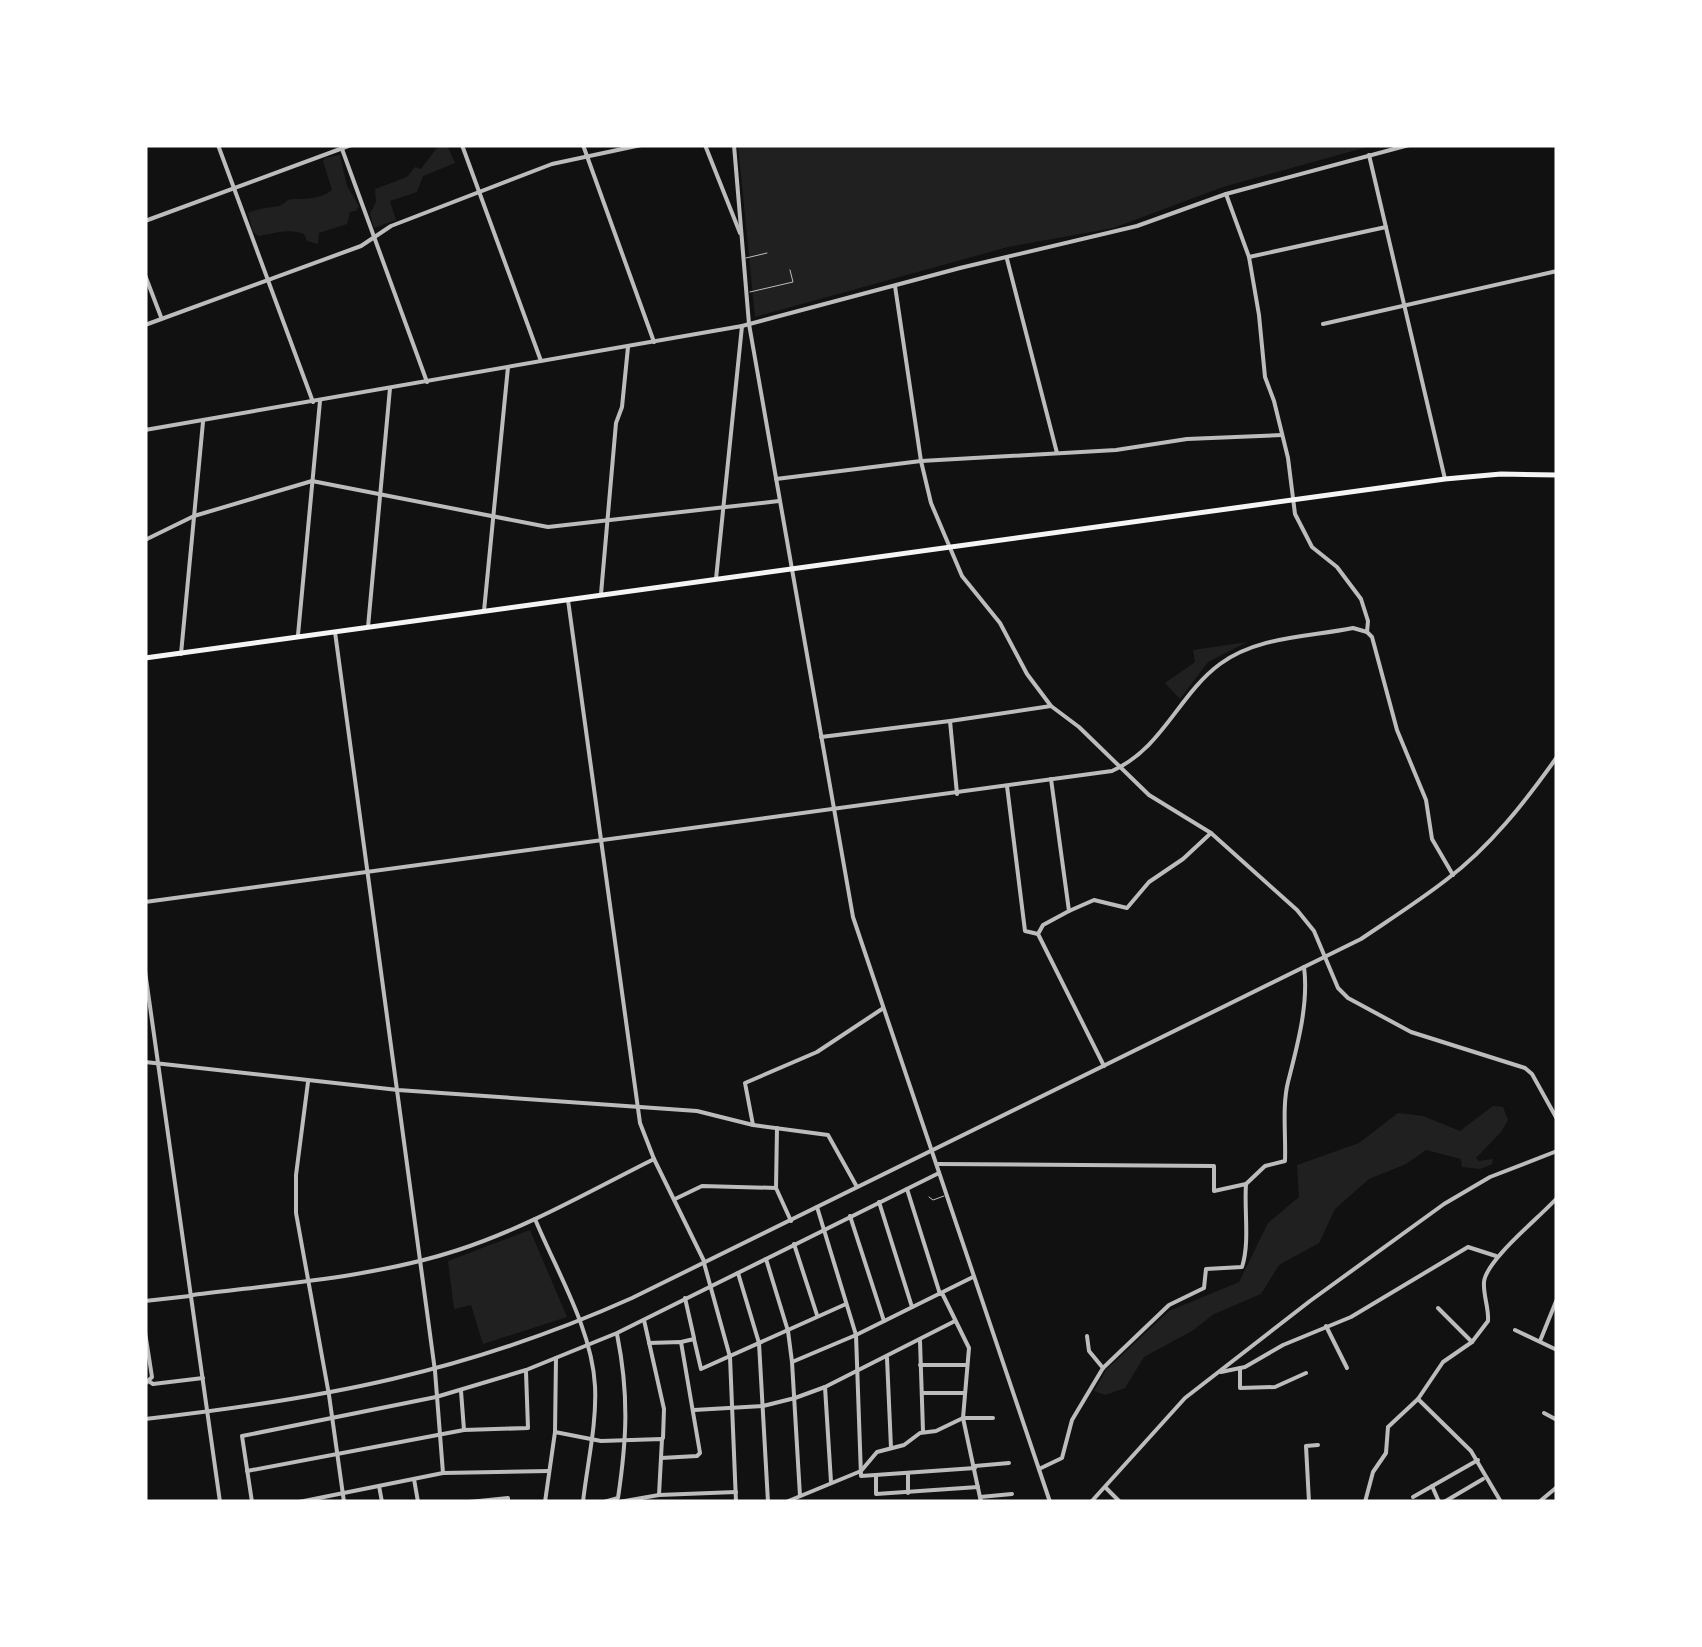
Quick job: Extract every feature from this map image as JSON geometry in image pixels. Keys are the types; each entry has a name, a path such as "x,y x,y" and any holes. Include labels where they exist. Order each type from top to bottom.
{"main road":[{"path":"145,658 1444,479 1557,475"}],"street":[{"path":"218,145 316,402 298,638"},
{"path":"145,221 351,145"},
{"path":"462,145 541,362"},
{"path":"583,145 654,342"},
{"path":"145,324 361,246 390,226 552,164 641,145"},
{"path":"704,145 742,236"},
{"path":"716,579 746,325 734,145"},
{"path":"145,430 746,325 1006,256 1137,226 1226,194 1409,145"},
{"path":"337,148 427,382"},
{"path":"1369,155 1444,479"},
{"path":"1226,194 1249,257 1265,378 1288,458 1292,500 1302,532 1312,546 1338,566 1361,599 1368,621 1366,632"},
{"path":"1249,257 1386,227"},
{"path":"1006,256 1056,452"},
{"path":"1323,324 1557,271"},
{"path":"145,275 161,319"},
{"path":"895,286 931,503 962,576 1000,623 1026,674 1051,706 1149,795 1211,833 1297,910 1314,932 1338,988 1348,998 1412,1032 1525,1068 1557,1120"},
{"path":"746,325 853,917 1050,1502"},
{"path":"601,594 616,424 622,407 628,347"},
{"path":"484,612 508,367"},
{"path":"368,628 390,388"},
{"path":"180,654 203,422"},
{"path":"776,480 921,461 1116,450 1187,439 1282,435"},
{"path":"145,540 194,516 312,481 548,527 779,501"},
{"path":"568,600 636,1106 654,1159 704,1263 730,1357 736,1502"},
{"path":"145,902 956,794 1121,767 1162,734 1204,678 1244,650 1353,628 1366,632 1375,646 1402,744 1426,800 1432,839 1452,875"},
{"path":"335,632 435,1371 443,1472"},
{"path":"821,737 1051,706"},
{"path":"950,722 956,794"},
{"path":"145,1420 329,1395 435,1371 578,1322 704,1263 1361,939 1452,875 1503,826 1557,758"},
{"path":"1051,779 1069,911"},
{"path":"1007,786 1026,931 1038,934 1104,1066"},
{"path":"1038,934 1043,926 1094,900 1127,908 1149,882 1183,859 1211,833"},
{"path":"936,1164 1214,1166 1214,1191 1246,1184 1265,1166 1285,1161 1287,1086 1305,1006 1304,967"},
{"path":"145,971 220,1502"},
{"path":"753,1124 745,1083 817,1052 882,1009"},
{"path":"145,1062 308,1082 696,1111 753,1124 828,1134 856,1187"},
{"path":"308,1082 296,1176 296,1214 344,1502"},
{"path":"777,1128 776,1188 790,1220"},
{"path":"1091,1502 1172,1411 1216,1372 1444,1204 1494,1176 1557,1151"},
{"path":"145,1301 420,1261 486,1240 654,1159"},
{"path":"252,1502 242,1436 436,1397 526,1370 617,1334 939,1173"},
{"path":"1039,1469 1062,1458 1072,1420 1102,1368 1169,1305 1204,1288 1206,1269 1242,1267 1246,1253 1246,1184"},
{"path":"674,1199 702,1186 776,1188"},
{"path":"907,1189 941,1294 969,1348 963,1418 981,1499 1012,1494"},
{"path":"1365,1502 1373,1472 1386,1453 1388,1427 1418,1399 1443,1362 1472,1342 1488,1322 1484,1278 1496,1256 1532,1226 1557,1198"},
{"path":"880,1202 912,1307"},
{"path":"817,1207 856,1335 861,1476 1009,1463"},
{"path":"850,1216 884,1321"},
{"path":"534,1218 587,1346 595,1385 583,1502"},
{"path":"794,1244 817,1315"},
{"path":"1216,1372 1240,1368 1282,1344 1351,1317 1468,1247 1496,1256"},
{"path":"766,1259 788,1331 800,1496"},
{"path":"738,1273 759,1343 768,1502"},
{"path":"792,1362 973,1277"},
{"path":"685,1298 702,1369 846,1304"},
{"path":"1540,1342 1557,1299"},
{"path":"1438,1308 1472,1342"},
{"path":"644,1320 664,1408 659,1495"},
{"path":"694,1410 734,1410 795,1398 825,1387 955,1321"},
{"path":"1326,1326 1347,1368"},
{"path":"1515,1330 1557,1350"},
{"path":"145,1332 148,1383 202,1378"},
{"path":"604,1502 618,1498 627,1440 627,1391 617,1334"},
{"path":"1087,1336 1090,1350 1102,1368"},
{"path":"650,1343 694,1339"},
{"path":"920,1341 923,1433"},
{"path":"662,1458 697,1456 700,1452 681,1342"},
{"path":"887,1355 891,1448"},
{"path":"545,1502 555,1432 556,1358"},
{"path":"920,1364 967,1364"},
{"path":"1240,1368 1240,1388 1276,1387 1306,1373"},
{"path":"247,1471 464,1430 528,1428 526,1370"},
{"path":"825,1387 831,1483"},
{"path":"461,1391 464,1430"},
{"path":"922,1393 965,1393"},
{"path":"1418,1399 1478,1460 1501,1502"},
{"path":"1544,1413 1557,1420"},
{"path":"786,1502 861,1470 877,1452 904,1445 923,1433 963,1418 993,1418"},
{"path":"555,1432 590,1439 662,1439"},
{"path":"1310,1502 1306,1446 1318,1445"},
{"path":"1413,1497 1478,1460"},
{"path":"299,1502 443,1472 549,1472"},
{"path":"908,1474 908,1493"},
{"path":"876,1476 876,1494 979,1487"},
{"path":"1432,1486 1442,1502 1485,1478"},
{"path":"414,1479 418,1502"},
{"path":"380,1486 382,1502"},
{"path":"1105,1487 1120,1502"},
{"path":"1539,1502 1557,1487"},
{"path":"619,1502 659,1495 685,1499 736,1492"},
{"path":"469,1502 508,1498 508,1502"}],"lane":[{"path":"743,259 767,253"},
{"path":"746,293 793,282 790,270"},
{"path":"930,1197 933,1200 946,1196"}],"shaded area":[{"path":"439,145 447,145 455,163 423,176 417,192 390,201 396,220 374,228 370,214 376,202 375,189 407,177 415,167 421,169"},
{"path":"738,145 1374,145 1223,187 1113,228 1008,247 755,317"},
{"path":"340,155 347,186 359,206 350,212 347,224 319,233 318,244 307,241 298,232 259,236 253,232 248,213 289,200 318,197 332,190 323,161"},
{"path":"1247,642 1208,662 1180,699 1165,683 1195,662 1193,650"},
{"path":"1493,1106 1503,1107 1508,1120 1476,1158 1493,1159 1492,1164 1480,1169 1462,1167 1461,1159 1426,1150 1406,1164 1369,1179 1335,1209 1319,1243 1279,1265 1261,1294 1214,1314 1144,1357 1125,1388 1105,1395 1094,1391 1106,1370 1169,1311 1239,1282 1268,1223 1299,1197 1297,1165 1359,1143 1398,1113 1423,1116 1460,1131"},
{"path":"530,1230 567,1317 483,1344 471,1305 454,1309 448,1261"}]}
